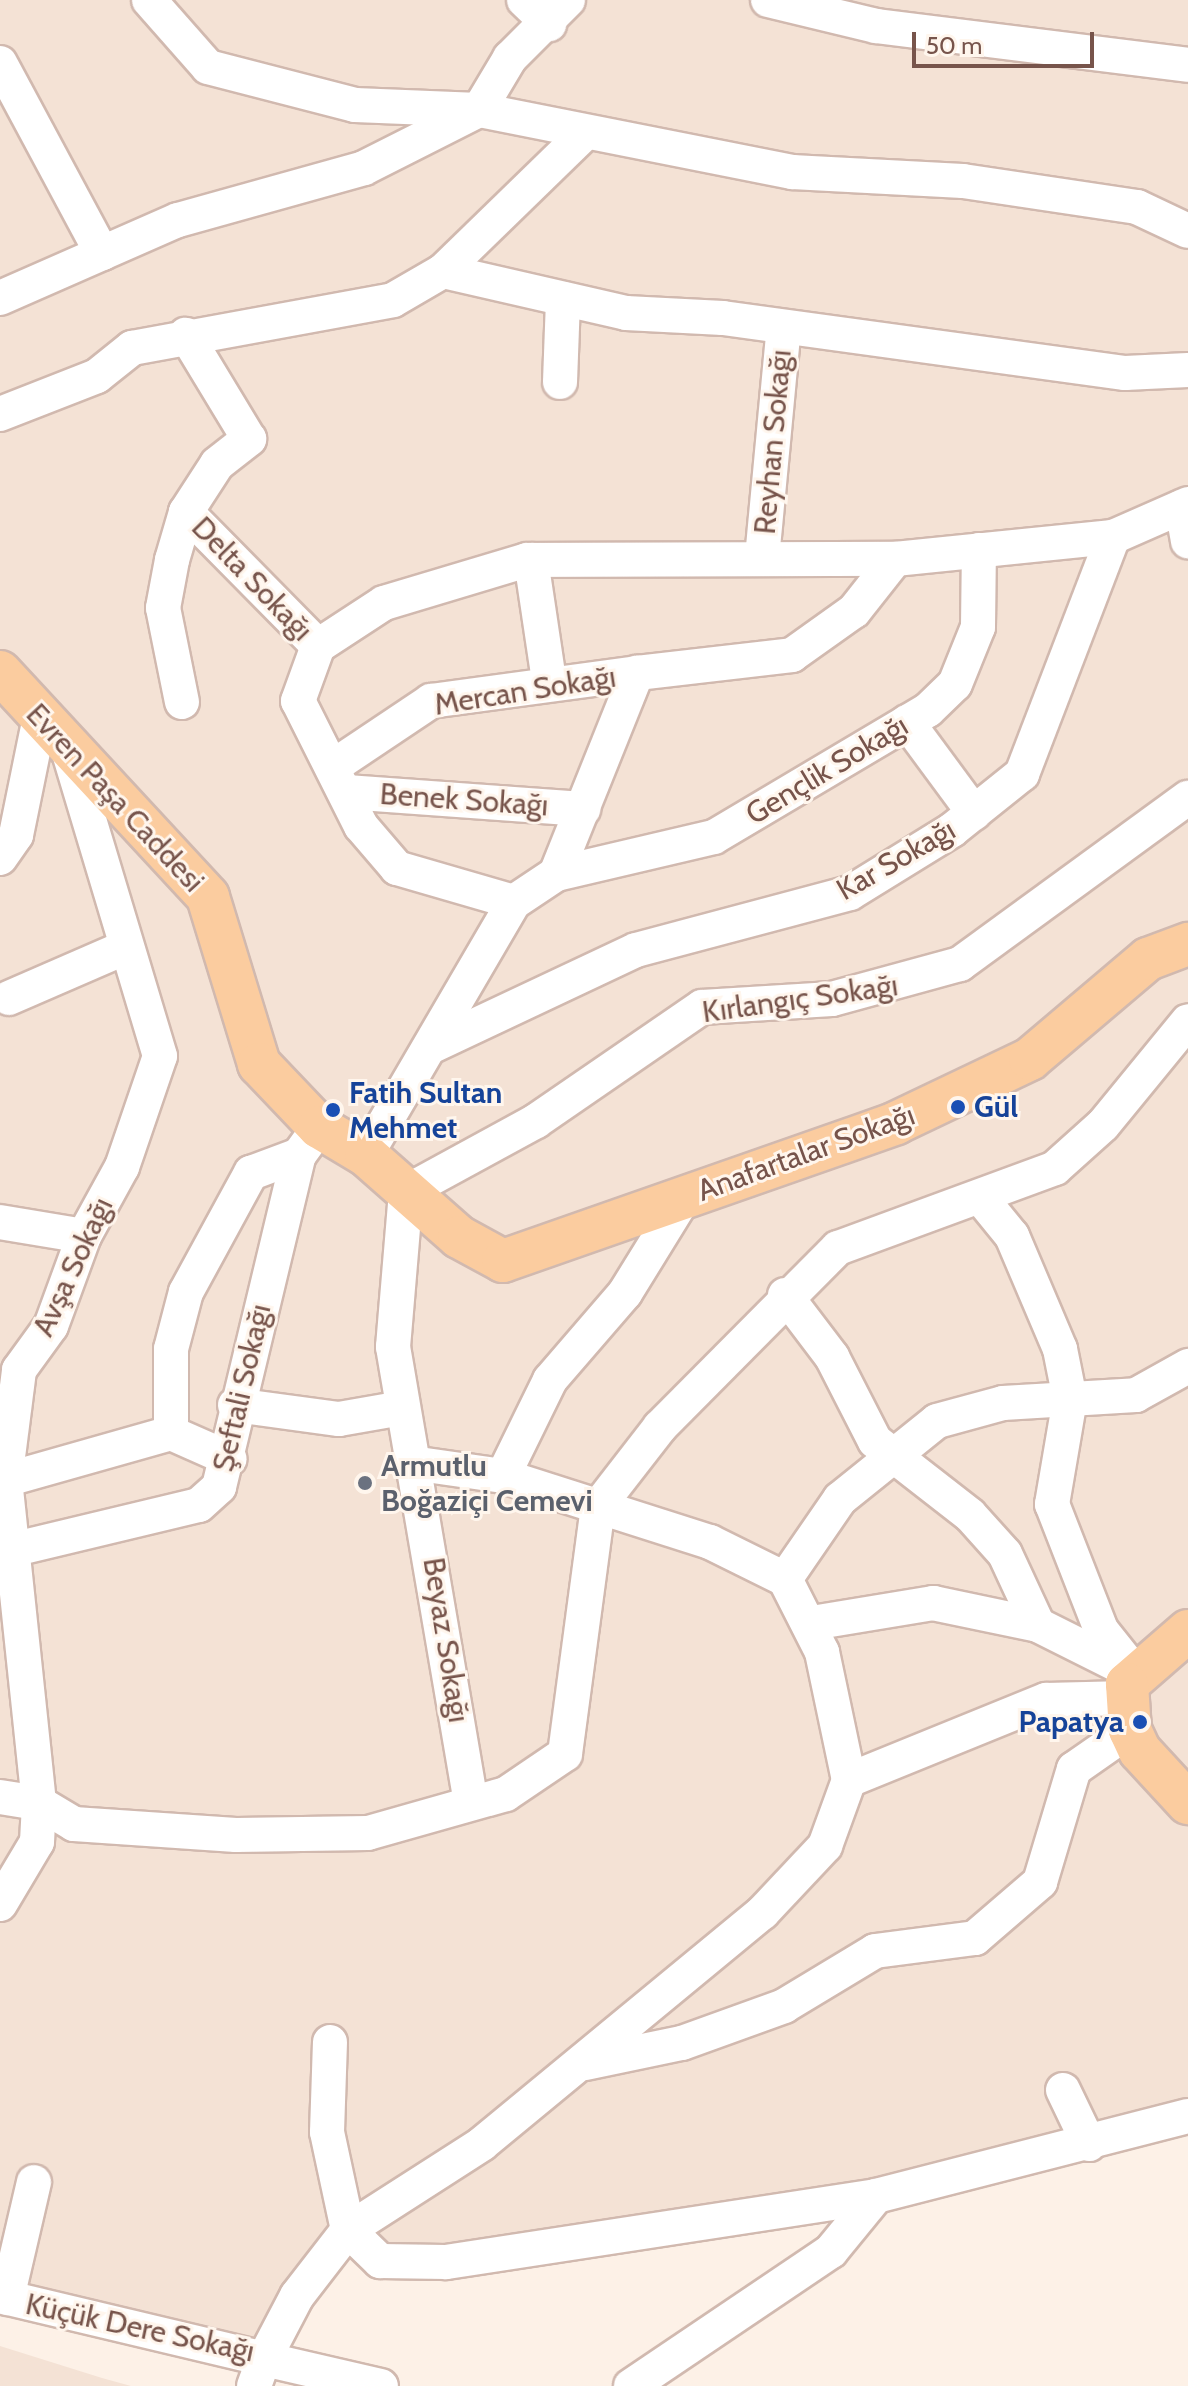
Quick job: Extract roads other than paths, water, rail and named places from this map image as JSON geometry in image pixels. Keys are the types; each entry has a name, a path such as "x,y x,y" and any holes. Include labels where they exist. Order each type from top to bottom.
{"main road":[{"name":"Evren Paşa Caddesi","path":"0,672 53,734 208,897 259,1064 309,1141 366,1155 406,1192"},
{"name":"Anafartalar Sokağı","path":"406,1192 459,1237 503,1261 896,1123 1030,1059 1148,959 1188,944"},
{"path":"1188,1631 1131,1700 1188,1803"}],"street":[{"path":"149,0 208,67 355,105 479,110 792,172 963,181 1137,207 1185,228"},
{"path":"0,298 178,220 364,168 479,110 510,58 559,12 524,0"},
{"path":"768,0 876,26 1188,65"},
{"path":"0,63 102,253"},
{"path":"0,414 97,376 132,348 186,335 393,300 443,271 585,133"},
{"path":"443,271 626,313 784,327 1125,373 1188,370"},
{"path":"560,382 563,299"},
{"name":"Reyhan Sokağı","path":"762,558 784,327"},
{"path":"182,702 163,608 186,512 217,464 249,439 186,335"},
{"path":"514,902 397,868 361,826 340,779 298,701 318,646 384,603 531,560 895,559 1113,537 1185,506 1188,541"},
{"name":"Delta Sokağı","path":"186,512 318,646"},
{"name":"Kar Sokağı","path":"432,1046 636,950 850,893 974,813 1022,774 1113,537"},
{"name":"Gençlik Sokağı","path":"556,874 714,837 907,722 955,684 978,627 979,550"},
{"name":"Mercan Sokağı","path":"340,779 431,701 549,681 792,655 854,611 895,559"},
{"path":"531,560 549,681"},
{"path":"366,1155 514,902 556,874 637,673"},
{"path":"907,722 974,813"},
{"path":"0,858 16,835 11,810 53,734"},
{"name":"Avşa Sokağı","path":"0,1904 37,1842 39,1803 5,1480 10,1376 51,1326 84,1236 122,1167 160,1056 53,734"},
{"name":"Benek Sokağı","path":"340,779 583,809"},
{"name":"Kırlangıç Sokağı","path":"406,1192 536,1121 702,1007 832,999 960,964 1188,798"},
{"path":"9,998 124,948"},
{"path":"0,1797 39,1803 74,1824 236,1835 368,1833 506,1794 565,1754 598,1507 634,1456 785,1295 858,1236 981,1198 1055,1168 1103,1125 1188,1021"},
{"path":"171,1433 171,1349 186,1292 251,1173 309,1141"},
{"name":"Şeftali Sokağı","path":"11,1550 199,1505 219,1487 230,1459 235,1405 309,1141"},
{"name":"Beyaz Sokağı","path":"406,1192 393,1347 412,1463 435,1558 471,1803"},
{"path":"981,1198 1012,1236 1060,1349 1070,1399 1052,1504 1131,1700"},
{"path":"503,1476 550,1380 625,1293 683,1199"},
{"path":"0,1222 84,1236"},
{"path":"785,1295 832,1357 890,1459 970,1515 1005,1554 1038,1625 1131,1700"},
{"path":"785,1579 840,1499 937,1421 1003,1403 1136,1395 1188,1366"},
{"path":"235,1405 339,1419 402,1408"},
{"path":"5,1480 171,1433 230,1459"},
{"path":"412,1463 503,1476 710,1542 785,1579 812,1623 849,1780 1046,1700 1131,1700"},
{"path":"812,1623 933,1603 1038,1625"},
{"path":"579,2064 682,2043 784,2006 875,1951 975,1938 1040,1882 1074,1769 1131,1700"},
{"name":"Küçük Dere Sokağı","path":"34,2182 3,2297 259,2373 297,2296 348,2230 482,2144 763,1912 825,1846 849,1780"},
{"path":"330,2042 327,2132 348,2230 380,2261 430,2264 876,2196 1089,2144 1188,2116"},
{"path":"1063,2090 1089,2144"},
{"path":"631,2386 831,2251 876,2196"},
{"path":"259,2373 381,2386"}],"place":[{"name":"Gül","path":"958,1107"},
{"name":"Fatih Sultan Mehmet","path":"333,1110"},
{"name":"Armutlu Boğaziçi Cemevi","path":"365,1483"},
{"name":"Papatya","path":"1140,1722"}]}
